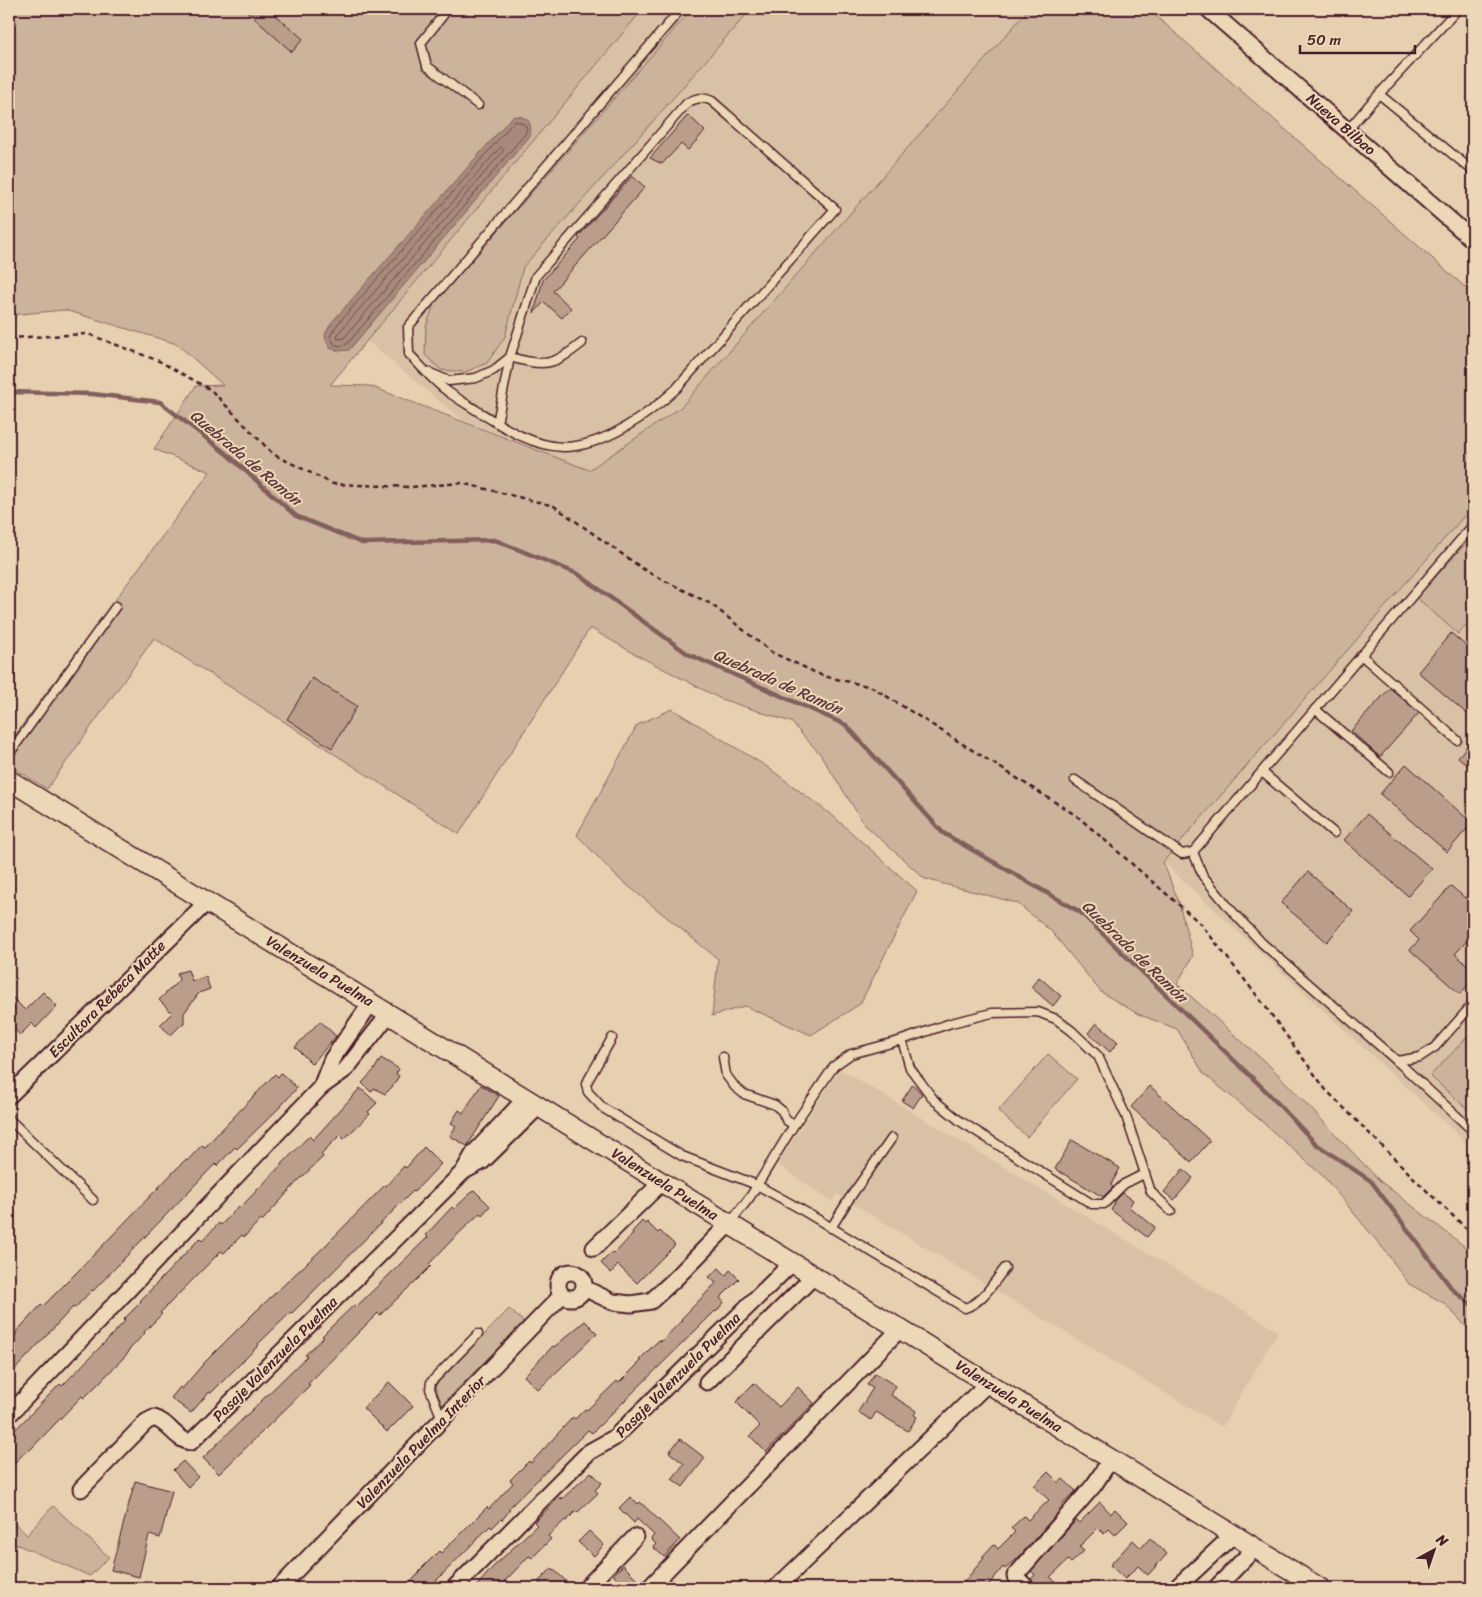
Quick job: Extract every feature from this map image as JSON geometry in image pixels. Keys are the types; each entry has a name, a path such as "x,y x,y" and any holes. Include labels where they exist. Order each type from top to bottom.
{"street":[{"name":"Nueva Bilbao","path":"1208,9 1473,240"},
{"name":"Valenzuela Puelma","path":"9,780 1320,1588"},
{"name":"Escultora Rebeca Matte","path":"9,1096 207,902"},
{"path":"321,1087 332,1059 371,1003"},
{"path":"9,1415 321,1087 346,1069 389,1014"},
{"name":"Pasaje Valenzuela Puelma","path":"81,1489 146,1422 154,1418 161,1420 181,1439 191,1442 463,1172 474,1153 533,1102"},
{"path":"594,1248 662,1182"},
{"path":"584,1288 613,1302 631,1304 651,1301 729,1224"},
{"name":"Pasaje Valenzuela Puelma","path":"454,1588 589,1452 614,1438 792,1262"},
{"path":"566,1272 575,1272 580,1275 584,1288 582,1293 576,1297 571,1298 562,1295 559,1291 559,1278 566,1272"},
{"name":"Pasaje Valenzuela Puelma","path":"706,1382 814,1276"},
{"name":"Valenzuela Puelma Interior","path":"279,1588 562,1295"},
{"path":"649,1588 900,1329"},
{"path":"776,1588 988,1383"},
{"path":"1027,1588 1015,1576 1094,1485 1111,1459"},
{"path":"1176,1588 1233,1535"},
{"path":"586,1588 635,1536"},
{"path":"1216,1588 1256,1548"}],"lane":[{"path":"448,9 421,43 427,66 478,105"},
{"path":"497,423 510,357 536,276 687,103 702,98 712,101 835,209 676,389 658,406 603,438 580,445 563,447 545,445 520,436 497,423 446,391 409,354 408,327 681,9"},
{"path":"1348,130 1458,9"},
{"path":"1379,94 1473,171"},
{"path":"510,357 534,364 548,363 558,360 582,343"},
{"path":"428,372 449,381 476,378 494,370 510,357"},
{"path":"1075,780 1182,854 1192,852 1473,525"},
{"path":"10,749 116,606"},
{"path":"1361,654 1458,740"},
{"path":"1315,709 1389,772"},
{"path":"1262,772 1334,834"},
{"path":"1192,852 1203,876 1262,943 1397,1061 1473,1131"},
{"path":"1397,1061 1420,1058 1435,1047 1473,1004"},
{"path":"729,1224 750,1197 794,1125 834,1066 851,1054 902,1040 951,1023 992,1013 1038,1012 1056,1019 1072,1031 1098,1056 1126,1116 1151,1192 1171,1211"},
{"path":"612,1038 586,1084 588,1092 603,1108 682,1156 757,1186 832,1228 965,1308 973,1306 1005,1268"},
{"path":"902,1040 910,1068 934,1100 960,1121 1092,1204 1104,1204 1124,1184 1144,1174"},
{"path":"723,1057 726,1076 735,1087 744,1094 775,1105 782,1111 786,1120 794,1125"},
{"path":"9,1119 93,1200"},
{"path":"832,1228 849,1199 892,1138"},
{"path":"442,1419 430,1389 431,1382 478,1334"}],"path":[{"path":"9,338 88,334 159,361 211,390 273,454 333,484 411,487 462,483 554,506 646,571 711,604 771,652 823,676 872,687 1077,816 1201,924 1265,1006 1326,1090 1473,1235"}],"shaded area":[{"path":"9,9 643,9 330,385 370,386 589,470 681,407 1029,9 1148,9 1473,294 1473,506 1163,862 1178,900 1193,956 1177,984 1273,1069 1380,1181 1473,1253 1473,1334 1444,1303 1409,1284 1386,1252 1324,1177 1259,1119 1204,1074 1177,1029 1138,1014 1101,992 1051,931 1017,903 925,879 865,825 820,754 791,722 721,699 590,628 459,834 154,638 47,789 9,765 9,743 210,472 154,449 196,386 223,385 177,344 65,310 9,315"},
{"path":"643,9 1029,9 681,407 589,470 462,420 367,341"},
{"path":"692,9 751,9 523,267 505,337 487,363 465,372 441,370 425,355 426,327 434,304"},
{"path":"1473,506 1473,1149 1163,862"},
{"path":"1473,535 1473,617 1458,634 1417,598"},
{"path":"672,709 766,766 833,816 917,891 860,1004 811,1035 745,1006 712,1016 718,959 616,876 577,835 637,725"},
{"path":"1473,1031 1473,1114 1430,1076"},
{"path":"1048,1054 1077,1079 1027,1137 998,1111"},
{"path":"840,1069 1278,1331 1222,1427 837,1194 832,1202 777,1164"},
{"path":"509,1309 524,1322 442,1405 435,1386"},
{"path":"53,1506 109,1557 90,1576 9,1541 9,1518 27,1535"}],"water":[{"path":"514,116 523,117 528,121 531,127 530,136 349,350 338,351 330,348 325,334 332,322"}],"building":[{"path":"244,9 269,9 303,39 292,52"},
{"path":"688,115 705,131 688,150 681,144 662,164 650,158"},
{"path":"632,176 645,187 553,291 571,308 562,318 544,302 534,313 543,280"},
{"path":"1451,633 1473,652 1473,719 1418,672"},
{"path":"312,678 357,706 332,748 287,719"},
{"path":"1390,688 1419,713 1380,757 1351,731"},
{"path":"1473,739 1473,770 1458,757"},
{"path":"1406,764 1472,823 1447,852 1380,794"},
{"path":"1367,814 1432,869 1408,896 1344,840"},
{"path":"1308,872 1353,911 1327,942 1281,903"},
{"path":"1451,886 1465,898 1473,889 1473,934 1455,954 1473,970 1473,979 1460,994 1410,950 1419,940 1410,931"},
{"path":"188,970 192,981 206,977 210,989 199,993 184,1013 184,1025 182,1024 171,1035 160,1025 172,1013 159,1000 179,980 177,973"},
{"path":"1039,977 1061,996 1053,1006 1031,987"},
{"path":"43,992 57,1006 36,1028 32,1023 20,1035 9,1024 9,994 25,1010"},
{"path":"320,1021 336,1036 312,1064 295,1047"},
{"path":"1096,1023 1118,1042 1110,1052 1088,1033"},
{"path":"381,1058 399,1069 396,1074 399,1076 385,1094 374,1088 371,1092 362,1083 374,1070"},
{"path":"281,1073 297,1088 281,1106 237,1149 235,1147 217,1166 215,1164 93,1291 75,1308 73,1307 9,1376 9,1342 17,1334 15,1333 185,1160 187,1161 202,1145 205,1147 275,1074 278,1077"},
{"path":"913,1084 922,1094 913,1108 902,1101"},
{"path":"481,1085 499,1096 467,1146 450,1136 456,1126 451,1123 459,1110 463,1113"},
{"path":"1150,1086 1210,1141 1191,1162 1131,1107"},
{"path":"360,1088 377,1103 368,1112 370,1114 344,1139 340,1135 321,1154 323,1157 297,1182 262,1221 261,1219 244,1237 242,1235 224,1253 221,1251 160,1313 162,1314 101,1381 84,1398 82,1396 9,1469 9,1436 108,1339 140,1301 200,1238 202,1241 219,1223 221,1225 239,1206 240,1208 309,1136 313,1140"},
{"path":"1072,1140 1120,1168 1111,1185 1113,1187 1103,1197 1055,1169"},
{"path":"424,1147 441,1164 414,1192 292,1313 258,1344 211,1393 209,1392 191,1413 171,1398 180,1387 182,1389 204,1363 253,1314 324,1247 404,1166 406,1168"},
{"path":"1183,1169 1193,1178 1174,1200 1164,1192"},
{"path":"474,1190 490,1206 482,1215 480,1213 451,1241 429,1264 431,1266 380,1315 378,1313 308,1384 310,1385 219,1474 203,1458 307,1356 305,1355 324,1337 322,1336 332,1326 354,1305 356,1307 428,1237 426,1235 452,1207 454,1209"},
{"path":"1123,1193 1133,1200 1129,1207 1155,1227 1147,1237 1111,1210 1114,1202"},
{"path":"642,1221 645,1224 647,1222 658,1233 660,1231 675,1245 637,1283 618,1265 611,1273 601,1263 612,1252 614,1254 633,1234 632,1232"},
{"path":"719,1268 726,1275 730,1270 739,1279 720,1298 724,1302 716,1312 592,1433 588,1430 508,1509 510,1510 502,1520 492,1528 490,1526 429,1588 405,1588 439,1551 441,1553 487,1507 489,1509 513,1483 510,1480 529,1461 531,1463 573,1417 575,1419 585,1409 587,1410 617,1381 619,1383 659,1340 661,1342 716,1283 709,1277"},
{"path":"585,1321 597,1333 538,1390 524,1376 553,1346"},
{"path":"875,1373 896,1386 891,1395 916,1411 914,1415 917,1417 908,1431 876,1412 871,1420 858,1412 873,1388 867,1385"},
{"path":"389,1382 413,1406 387,1432 363,1408"},
{"path":"754,1383 779,1407 798,1387 814,1403 766,1452 750,1436 760,1426 736,1402"},
{"path":"680,1439 705,1458 683,1487 672,1479 684,1464 669,1452"},
{"path":"183,1461 198,1477 188,1487 173,1470"},
{"path":"591,1472 602,1483 595,1490 598,1493 548,1536 551,1539 532,1558 529,1556 505,1581 512,1588 475,1588 492,1568 537,1525 534,1522 560,1497 562,1499"},
{"path":"1048,1472 1059,1483 1063,1479 1076,1491 1061,1506 1063,1507 1018,1558 1005,1569 1003,1567 986,1588 959,1588 994,1544 998,1549 1015,1532 1011,1528 1024,1516 1028,1520 1049,1500 1034,1486"},
{"path":"135,1481 172,1491 160,1538 149,1535 139,1577 111,1570"},
{"path":"630,1497 638,1504 640,1502 680,1540 664,1557 653,1547 656,1544 651,1539 654,1535 637,1519 634,1523 619,1508"},
{"path":"1100,1502 1111,1514 1115,1509 1128,1522 1115,1535 1109,1529 1104,1534 1098,1528 1079,1547 1084,1551 1071,1563 1068,1560 1050,1577 1055,1581 1048,1588 1037,1588 1031,1579 1035,1575 1031,1571 1076,1520 1079,1523"},
{"path":"589,1531 604,1545 594,1556 578,1542"},
{"path":"1150,1538 1167,1554 1148,1575 1138,1566 1125,1579 1110,1565 1133,1540 1141,1548"},
{"path":"623,1565 641,1583 640,1588 609,1588 617,1579 613,1575"},
{"path":"552,1568 567,1582 561,1588 545,1588 538,1582"}],"waterway":[{"name":"Quebrada de Ramón","path":"9,392 93,394 160,402 228,455 296,516 362,543 495,540 578,574 688,654 846,725 943,833 1080,912 1267,1092 1316,1144 1371,1181 1453,1290 1473,1306"}]}
